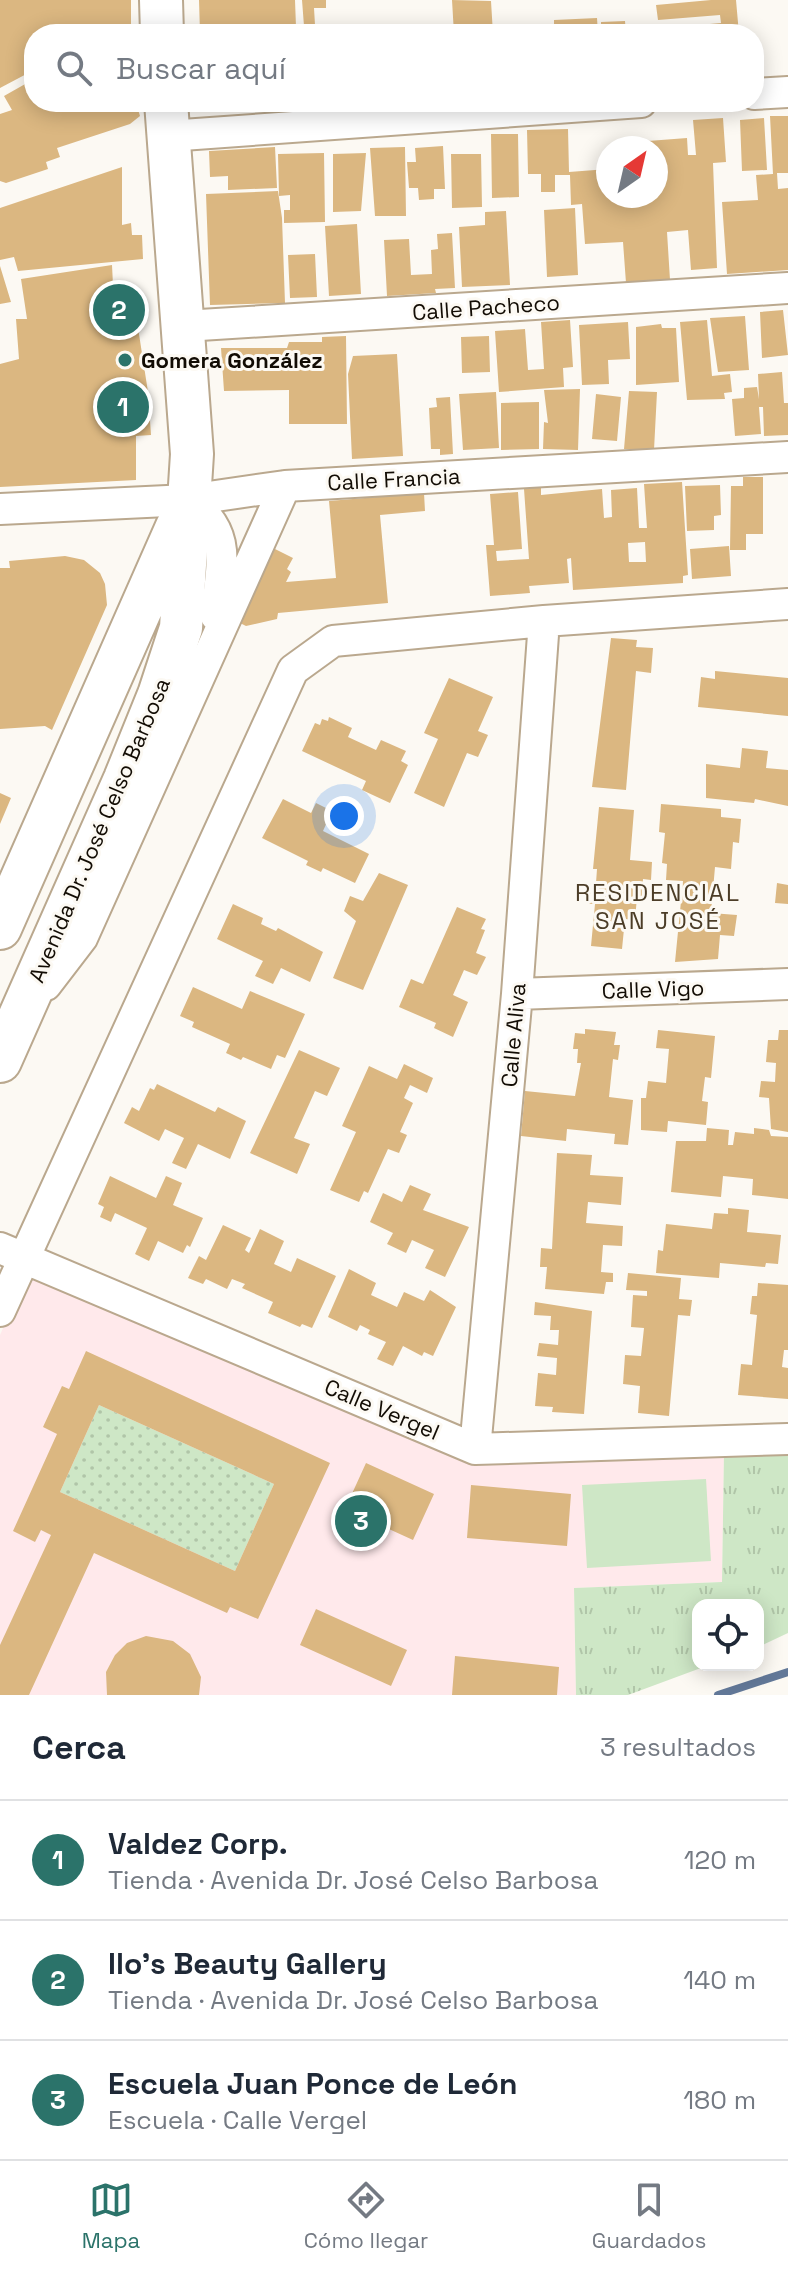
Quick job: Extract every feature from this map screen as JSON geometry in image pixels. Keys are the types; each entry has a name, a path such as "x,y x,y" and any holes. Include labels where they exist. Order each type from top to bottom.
{"main road":[{"path":"161,0 162,24"},
{"name":"Avenida Dr. José Celso Barbosa","path":"0,1061 159,695 181,628 192,454 167,119"},
{"name":"Avenida Dr. José Celso Barbosa","path":"0,928 188,500"}],"street":[{"path":"764,93 788,92"},
{"path":"167,119 362,112"},
{"name":"Calle Pacheco","path":"184,326 788,288"},
{"name":"Calle Francia","path":"0,509 188,500 285,486 788,457"},
{"path":"18,1021 82,938 285,486"},
{"path":"188,500 203,510 221,536 214,642"},
{"path":"0,1311 12,1253 293,670 333,641 544,621 788,604"},
{"name":"Calle Aliva","path":"475,1449 517,994 544,621"},
{"name":"Calle Vigo","path":"517,994 788,984"},
{"name":"Calle Vergel","path":"12,1253 475,1449 788,1439"}],"shaded area":[{"path":"28,1271 476,1460 724,1451 722,1582 574,1588 576,1695 0,1695 0,1335"}],"green space":[{"path":"99,1405 274,1484 235,1571 60,1492"},
{"path":"788,1448 788,1633 764,1644 764,1599 692,1599 693,1671 628,1695 576,1695 574,1588 722,1582 724,1451"},
{"path":"706,1479 711,1561 587,1568 582,1485"}],"building":[{"path":"0,0 131,0 131,24 24,24 24,75 0,88"},
{"path":"199,0 295,0 296,24 200,24"},
{"path":"302,0 326,0 326,8 314,8 315,24 304,24"},
{"path":"452,0 491,1 492,24 453,24"},
{"path":"736,0 738,24 710,24 721,23 720,15 658,20 656,5"},
{"path":"597,18 597,24 554,24 554,20"},
{"path":"625,21 625,24 601,24"},
{"path":"24,85 24,112 139,112 140,116 130,124 57,148 60,157 46,162 48,169 6,183 0,181 0,114 12,110 4,96"},
{"path":"770,116 788,116 788,173 777,173 778,189 788,188 788,270 727,274 722,202 758,200 756,175 773,174"},
{"path":"723,118 726,162 713,163 717,268 691,270 688,230 667,232 670,280 626,283 623,242 585,244 582,204 571,205 570,175 555,175 555,192 541,192 541,174 528,174 527,130 568,129 569,172 596,170 596,208 668,208 668,139 687,138 688,155 696,155 693,120"},
{"path":"764,118 767,170 742,171 740,120"},
{"path":"491,134 518,134 519,197 492,198"},
{"path":"443,146 445,189 434,189 434,199 419,200 418,188 409,188 407,162 416,162 415,148"},
{"path":"275,147 277,188 228,190 228,176 210,177 209,151"},
{"path":"405,147 406,216 375,216 370,148"},
{"path":"324,153 325,222 284,223 284,210 290,210 290,195 279,196 278,154"},
{"path":"366,153 361,211 333,212 333,154"},
{"path":"451,154 481,154 482,207 452,208"},
{"path":"122,167 122,225 131,223 132,235 142,235 143,259 18,271 14,257 0,260 0,208"},
{"path":"278,191 285,303 210,305 206,194"},
{"path":"575,208 578,275 547,277 544,210"},
{"path":"506,211 510,285 462,287 459,227 485,225 485,212"},
{"path":"357,224 361,294 329,296 325,226"},
{"path":"452,233 455,288 435,289 436,293 387,296 384,240 409,239 411,275 432,274 431,250 438,249 437,234"},
{"path":"315,254 317,297 290,298 288,255"},
{"path":"112,265 114,305 134,302 148,392 151,435 136,436 136,480 0,487 0,364 19,359 16,319 27,319 21,279"},
{"path":"0,266 11,302 0,304"},
{"path":"783,310 788,355 762,358 760,312"},
{"path":"745,316 749,370 718,372 710,318"},
{"path":"570,320 573,367 563,368 564,387 499,392 495,331 525,329 528,370 544,369 541,322"},
{"path":"707,320 712,376 730,374 732,392 724,393 725,399 687,400 680,322"},
{"path":"628,322 630,359 608,360 609,384 582,385 579,325"},
{"path":"661,324 662,328 676,328 679,382 636,385 636,327"},
{"path":"346,336 347,424 289,424 289,390 224,391 221,348 287,348 289,342 322,342 322,337"},
{"path":"489,336 490,372 462,373 461,337"},
{"path":"397,354 403,456 352,459 348,374 353,356"},
{"path":"782,372 784,403 788,403 788,435 764,436 763,407 759,407 761,434 735,436 732,399 744,398 744,388 757,387 759,399 758,374"},
{"path":"580,389 578,450 543,449 544,422 548,423 544,390"},
{"path":"629,391 657,392 654,450 624,449"},
{"path":"496,392 499,448 463,450 459,394"},
{"path":"596,394 621,397 617,441 592,439"},
{"path":"450,397 453,454 440,455 440,449 431,449 429,408 437,407 436,398"},
{"path":"539,402 539,449 501,450 501,403"},
{"path":"743,477 763,477 763,534 746,534 746,550 730,550 731,486 743,486"},
{"path":"682,482 688,575 683,576 683,583 573,590 571,558 567,559 569,583 529,586 530,593 490,596 486,545 494,545 490,494 518,492 522,549 496,551 497,561 529,559 524,489 541,487 541,495 602,489 604,518 612,517 611,490 637,488 639,528 647,528 644,484","holes":["645,542 646,562 629,562 628,543"]},
{"path":"720,485 721,515 714,516 714,530 687,531 685,486"},
{"path":"424,493 425,511 380,515 388,603 278,613 277,619 246,626 236,621 273,548 293,558 287,569 291,572 286,582 336,578 329,501"},
{"path":"729,546 731,576 692,579 690,549"},
{"path":"65,556 84,560 100,573 105,584 107,605 52,730 45,726 0,729 0,568 10,568 9,561"},
{"path":"611,638 637,640 636,647 653,648 651,673 636,671 626,790 592,787"},
{"path":"715,671 788,678 788,716 698,707 701,677 715,679"},
{"path":"449,678 493,697 478,731 488,735 478,757 467,753 444,807 414,793 438,739 424,733"},
{"path":"329,717 352,728 348,737 376,750 381,740 406,751 401,761 408,765 390,803 362,790 366,781 302,751 315,723 320,725 322,719 328,721"},
{"path":"742,748 768,751 766,768 788,770 788,806 755,799 754,803 706,798 706,764 740,768"},
{"path":"0,793 11,798 0,824"},
{"path":"283,799 311,813 316,803 332,811 323,831 369,854 355,883 323,868 321,872 306,865 308,861 262,838"},
{"path":"661,804 721,809 721,817 741,819 739,843 733,842 731,869 715,867 711,913 737,915 734,936 720,935 718,959 675,962 683,881 666,880 667,864 662,863 665,833 659,832"},
{"path":"599,807 634,810 630,860 652,862 651,880 643,879 642,897 637,897 635,920 625,919 622,949 591,946 595,904 589,904 591,883 596,883 597,869 593,869"},
{"path":"379,873 408,885 363,990 333,978 356,921 344,911 350,896 363,901"},
{"path":"777,883 788,885 788,904 775,903"},
{"path":"233,904 263,918 261,924 276,931 278,928 323,952 310,982 281,968 273,984 255,976 263,961 217,939"},
{"path":"457,907 486,919 476,953 486,957 477,975 464,970 453,995 468,1002 453,1037 434,1028 436,1023 399,1007 411,979 423,984"},
{"path":"193,987 242,1009 250,991 305,1014 285,1058 277,1055 271,1069 243,1057 241,1060 226,1053 230,1044 192,1027 194,1022 180,1016"},
{"path":"585,1029 616,1032 614,1045 620,1045 618,1060 613,1059 609,1097 633,1100 628,1145 614,1144 615,1134 567,1129 566,1141 521,1136 525,1091 575,1096 581,1063 577,1063 578,1049 573,1049 575,1033 585,1034"},
{"path":"658,1030 715,1036 711,1078 705,1077 702,1101 708,1102 706,1125 668,1121 667,1132 641,1130 641,1098 646,1098 648,1081 666,1083 669,1049 656,1048"},
{"path":"779,1030 788,1030 788,1132 771,1129 769,1098 759,1097 761,1081 775,1082 776,1063 766,1062 768,1040 778,1040"},
{"path":"299,1050 340,1068 327,1096 315,1091 294,1138 310,1144 297,1174 250,1153"},
{"path":"404,1064 433,1078 427,1093 410,1085 404,1098 413,1103 400,1132 407,1135 399,1153 388,1149 368,1193 364,1191 359,1202 330,1190 356,1132 342,1126 369,1066 397,1079"},
{"path":"157,1084 215,1112 218,1107 246,1121 230,1159 198,1144 186,1169 172,1163 184,1138 165,1129 159,1141 124,1123 132,1107 139,1111 150,1088 154,1090"},
{"path":"707,1128 729,1130 728,1145 733,1145 735,1132 754,1134 754,1128 769,1130 771,1136 788,1137 788,1199 752,1195 753,1179 723,1176 721,1197 671,1192 676,1141 706,1141"},
{"path":"557,1153 592,1155 590,1175 623,1177 621,1205 588,1202 586,1223 623,1226 622,1246 603,1245 601,1272 613,1273 613,1282 606,1282 604,1294 545,1289 547,1267 540,1267 541,1248 552,1249"},
{"path":"110,1176 156,1198 166,1176 182,1183 173,1205 203,1218 190,1247 187,1245 183,1253 158,1241 149,1261 135,1254 147,1228 115,1213 111,1222 100,1217 104,1207 98,1204"},
{"path":"410,1185 431,1194 423,1210 469,1227 445,1277 425,1268 434,1250 412,1240 406,1253 387,1244 393,1233 370,1222 383,1193 402,1202"},
{"path":"728,1208 749,1210 747,1232 781,1235 778,1264 766,1263 765,1267 720,1263 719,1278 656,1273 658,1250 663,1251 666,1224 712,1229 714,1213 728,1214"},
{"path":"223,1225 251,1238 245,1250 249,1253 260,1229 284,1241 274,1264 291,1272 297,1258 336,1276 312,1328 302,1324 300,1327 268,1313 273,1302 242,1288 245,1284 232,1279 227,1289 206,1279 203,1284 188,1278 199,1256 206,1260"},
{"path":"349,1269 376,1283 371,1295 397,1307 404,1292 424,1301 430,1290 456,1307 433,1356 424,1352 422,1356 403,1346 393,1366 377,1359 386,1342 368,1334 370,1330 360,1325 357,1331 328,1317"},
{"path":"628,1273 681,1278 679,1299 692,1300 690,1316 678,1315 669,1416 638,1413 640,1386 623,1384 625,1355 641,1356 644,1328 631,1327 633,1295 647,1296 647,1291 626,1290"},
{"path":"758,1283 788,1285 788,1350 784,1350 782,1367 788,1368 788,1399 738,1395 741,1364 752,1365 757,1315 750,1314 752,1296 757,1296"},
{"path":"535,1302 592,1311 584,1414 552,1412 553,1407 535,1406 538,1373 556,1375 557,1358 537,1356 539,1343 558,1345 559,1330 550,1330 551,1316 534,1315"},
{"path":"86,1351 330,1463 258,1619 230,1607 227,1613 94,1553 29,1695 0,1695 0,1645 51,1535 41,1530 35,1542 13,1531 57,1434 43,1427 62,1386 69,1389","holes":["99,1405 274,1484 235,1571 60,1492"]},
{"path":"366,1463 434,1494 413,1540 345,1509"},
{"path":"471,1485 571,1494 567,1546 467,1538"},
{"path":"316,1609 407,1650 391,1686 300,1645"},
{"path":"146,1636 173,1641 190,1654 201,1677 199,1695 107,1695 106,1672 115,1655 127,1643"},
{"path":"455,1656 559,1667 557,1695 452,1695"}],"waterway":[{"path":"718,1695 788,1672"}],"place":[{"name":"Ilo's Beauty Gallery","path":"119,310"},
{"name":"Gomera González","path":"125,360"},
{"name":"Valdez Corp.","path":"123,407"},
{"name":"Escuela Juan Ponce de León","path":"361,1521"}],"district":[{"name":"RESIDENCIAL SAN JOSÉ","path":"658,907"}]}
